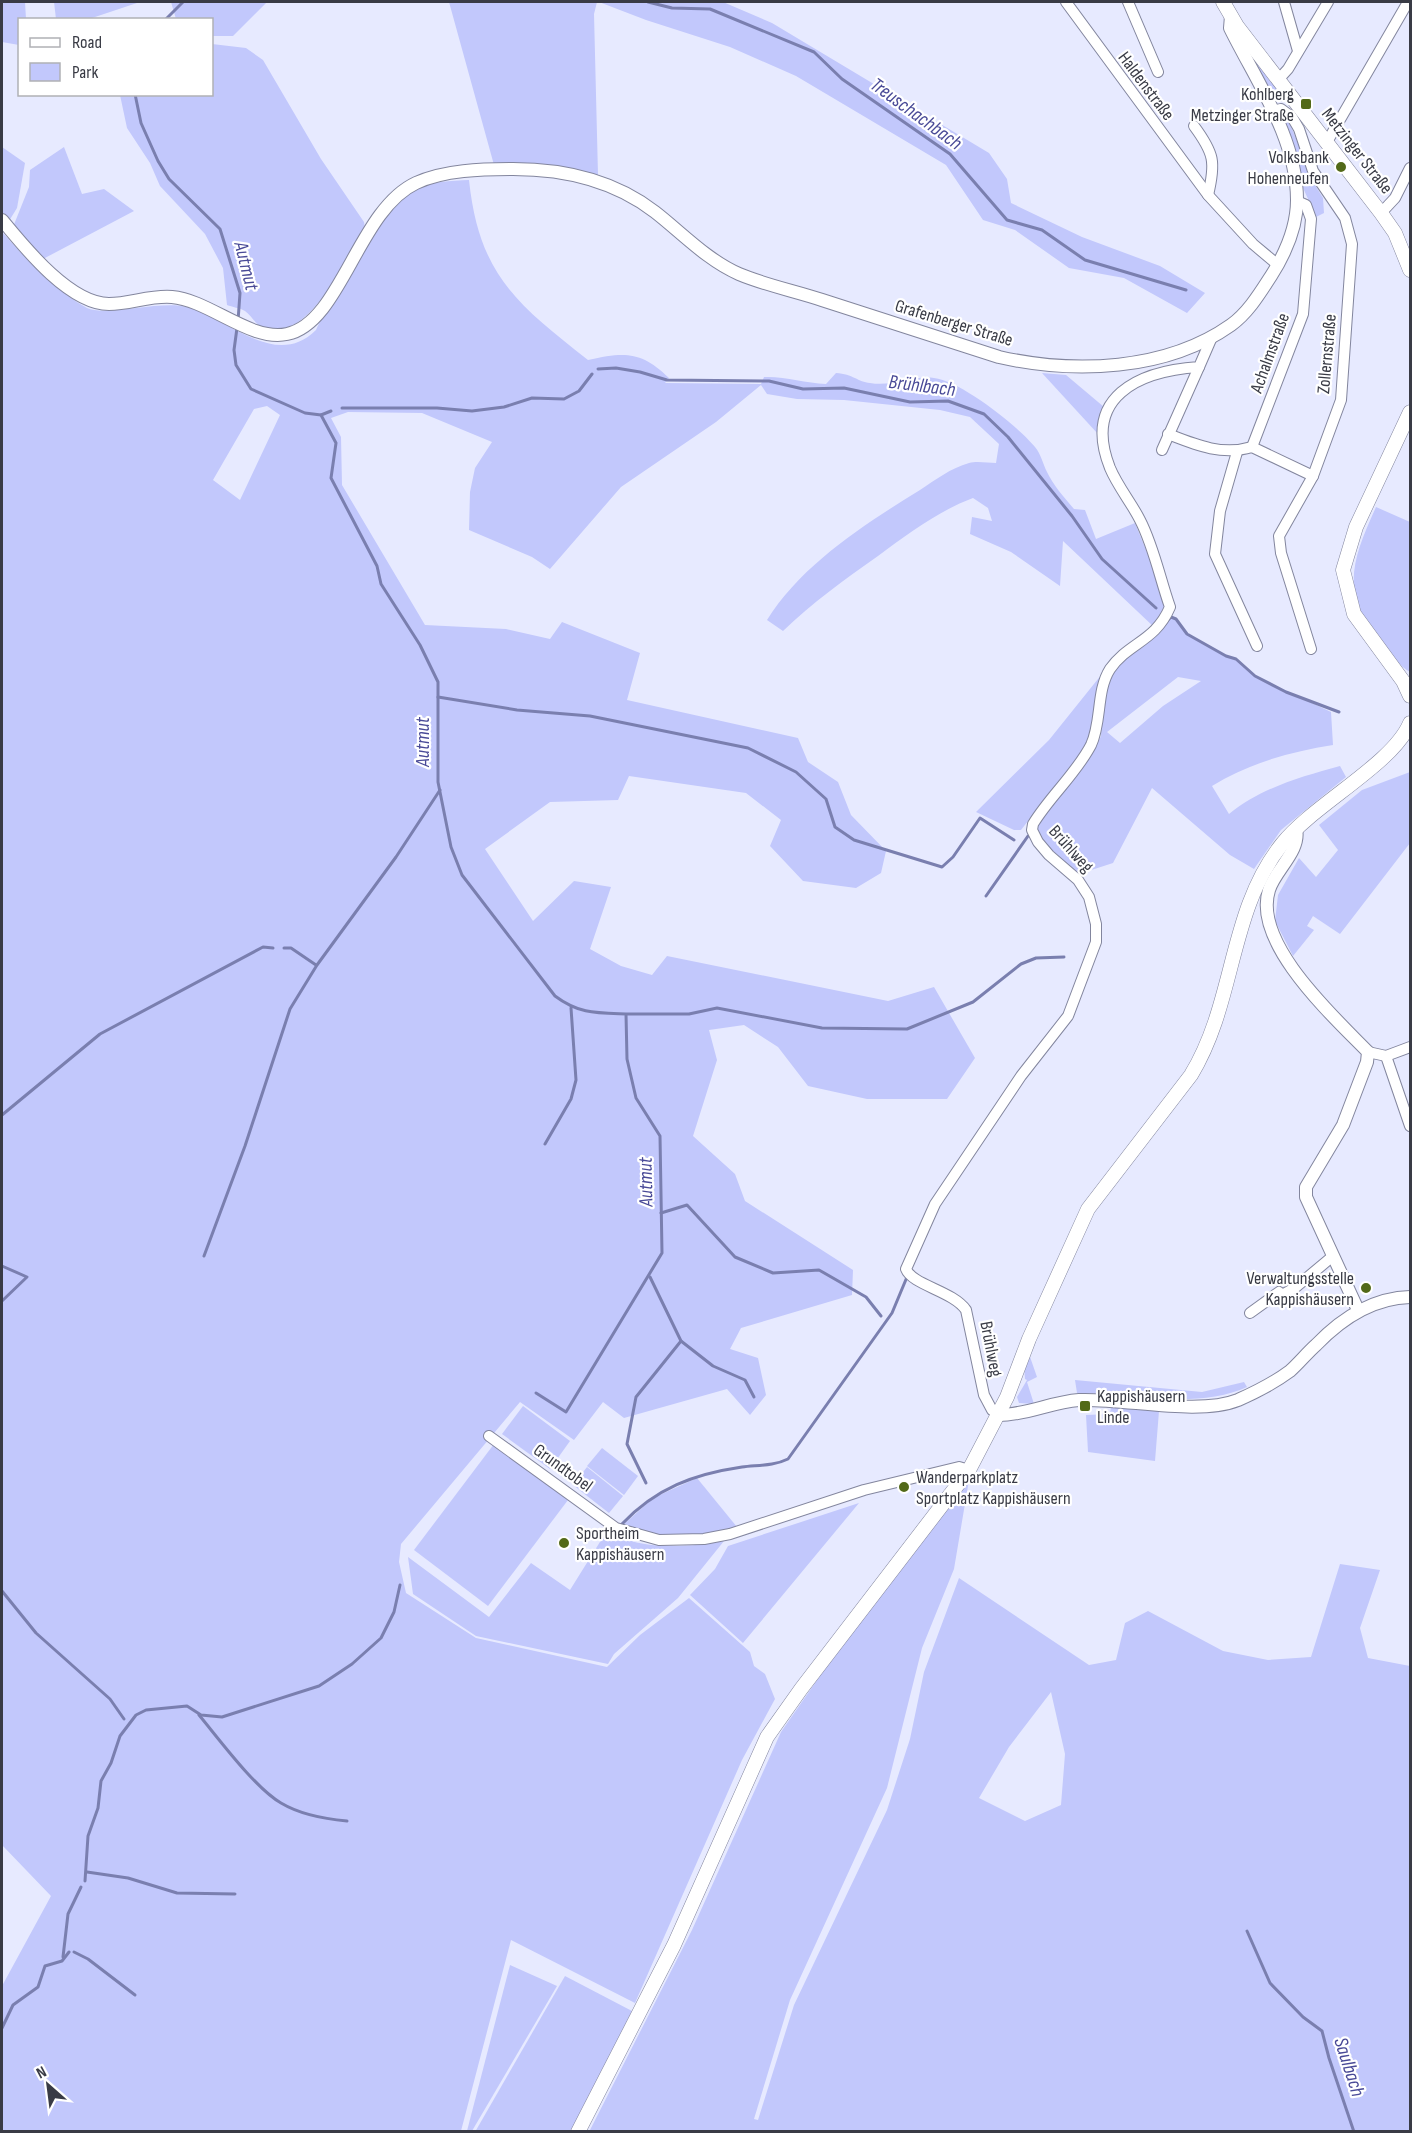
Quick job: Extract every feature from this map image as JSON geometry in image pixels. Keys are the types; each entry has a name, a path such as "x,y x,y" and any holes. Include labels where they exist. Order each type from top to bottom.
{"main road":[{"name":"Metzinger Straße","path":"1223,2 1278,80 1395,233 1410,270"},
{"path":"1410,412 1352,536 1343,570 1354,614 1403,681 1410,696"},
{"path":"578,2132 674,1945 767,1737 807,1680 969,1470 999,1415 1046,1299 1088,1209 1191,1076 1204,1054 1215,1027 1252,893 1271,859 1296,829 1398,743 1410,723"}],"street":[{"name":"Haldenstraße","path":"1066,2 1208,195 1253,244 1278,265"},
{"path":"1128,2 1158,72"},
{"path":"1284,2 1298,51"},
{"path":"1278,80 1288,69 1328,2"},
{"path":"1327,142 1408,2"},
{"name":"Grafenberger Straße","path":"2,220 45,268 88,300 111,304 164,297 180,298 245,326 277,335 298,330 309,323 329,297 386,206 416,183 439,176 477,171 540,170 590,179 631,195 707,255 740,275 999,357 1029,364 1088,366 1158,357 1212,337 1233,324 1249,308 1278,265 1287,246 1297,201 1289,154 1272,111 1230,28 1231,16"},
{"name":"Zollernstraße","path":"1272,111 1281,109 1292,117 1313,171 1345,218 1352,244 1341,400 1313,476 1280,536 1281,553 1311,649"},
{"path":"1194,126 1210,150 1213,159 1208,195"},
{"path":"1381,213 1395,198 1410,168"},
{"name":"Achalmstraße","path":"1252,447 1303,314 1311,219 1306,205 1297,201"},
{"path":"1162,450 1212,337"},
{"name":"Brühlweg","path":"999,1415 992,1410 984,1395 966,1310 959,1299 912,1278 906,1269 935,1204 1021,1076 1068,1016 1096,942 1096,924 1089,897 1078,880 1049,855 1032,830 1091,745 1109,671 1124,653 1153,634 1164,622 1170,607 1144,528 1110,466 1103,444 1103,426 1109,404 1128,387 1162,372 1199,367"},
{"path":"1168,434 1204,448 1237,452 1252,447 1313,476"},
{"path":"1237,452 1220,511 1215,554 1257,646"},
{"path":"1296,829 1295,844 1269,889 1266,917 1271,933 1320,1002 1368,1052 1386,1056 1410,1047"},
{"path":"1358,1310 1306,1197 1306,1187 1343,1125 1367,1062 1368,1052"},
{"path":"1386,1056 1410,1126"},
{"path":"1250,1313 1279,1292 1282,1294 1296,1287 1334,1256"},
{"path":"999,1415 1020,1415 1077,1400 1204,1406 1235,1401 1262,1389 1291,1370 1325,1336 1358,1310 1373,1303 1410,1297"},
{"name":"Grundtobel","path":"489,1436 616,1528 659,1540 704,1539 864,1490 959,1467 969,1470"}],"green space":[{"path":"2,2 25,2 26,18 18,18 18,45 2,42"},
{"path":"54,2 140,2 92,18 56,18"},
{"path":"171,2 267,2 233,36 213,36 213,18 176,18"},
{"path":"449,2 597,2 594,14 598,175 541,165 494,165"},
{"path":"599,2 723,2 772,23 989,153 1007,179 1011,203 1082,237 1160,266 1205,293 1187,313 1124,278 1069,268 1015,230 983,220 946,165 796,76 730,47"},
{"path":"1239,36 1290,103 1273,100"},
{"path":"213,44 246,48 263,60 321,159 364,222 365,228 336,278 309,313 294,324 279,330 262,327 245,311 227,305 223,268 205,234 160,186 150,163 127,128 120,96 213,96"},
{"path":"1282,116 1289,122 1306,162 1307,172 1323,198 1324,213 1316,217 1300,181"},
{"path":"2,147 25,163 17,208 9,221 2,214"},
{"path":"64,147 82,194 104,189 134,211 43,259 13,227 29,187 30,170"},
{"path":"469,180 474,213 492,264 506,285 541,322 588,360 623,355 641,358 669,378 665,383 761,384 764,377 772,377 826,384 836,373 878,384 918,378 945,381 959,387 988,406 1027,438 1037,450 1049,477 1074,509 1085,510 1096,539 1135,523 1153,567 1164,606 1155,628 1063,541 1060,586 1011,552 970,534 972,517 992,521 988,508 973,498 935,516 912,531 829,592 783,631 767,620 781,600 816,563 857,531 937,478 962,465 972,462 996,463 999,444 970,417 940,410 844,400 797,399 767,394 761,385 716,422 621,487 550,569 532,557 469,530 470,492 475,468 492,442 422,413 348,412 331,418 341,437 342,485 425,625 506,629 550,639 562,622 640,653 627,700 798,738 808,762 838,782 851,815 886,851 881,873 856,888 803,881 770,846 781,820 746,793 629,776 618,800 550,802 485,849 533,921 574,881 611,887 590,949 621,966 652,975 667,956 888,1001 934,987 975,1058 947,1099 867,1099 808,1086 778,1047 744,1025 709,1030 717,1060 693,1136 735,1174 745,1201 853,1270 852,1295 741,1328 730,1349 758,1358 766,1395 750,1415 727,1389 624,1418 603,1402 574,1440 520,1402 401,1544 399,1562 406,1593 476,1638 607,1667 640,1635 689,1598 750,1652 754,1666 765,1674 775,1699 742,1760 635,2003 511,1940 461,2131 2,2131 2,1986 51,1896 2,1845 2,232 52,283 87,308 107,311 163,305 187,307 252,338 285,345 301,341 316,330 359,254 387,215 401,200 414,190 427,185","holes":["267,406 280,415 240,500 213,480 254,409"]},
{"path":"1042,373 1066,375 1104,407 1098,434"},
{"path":"1376,507 1410,522 1410,672 1399,664 1370,628 1360,611 1355,595 1354,578 1360,545"},
{"path":"1171,617 1176,619 1187,634 1226,656 1236,659 1255,676 1331,712 1333,745 1270,760 1241,771 1212,786 1229,814 1268,790 1310,774 1340,766 1346,777 1281,830 1254,869 1230,855 1152,788 1113,863 1079,874 1043,842 1036,825 1096,746 1101,736 1102,706 1112,672 1126,656 1155,637","holes":["1178,677 1201,681 1163,706 1120,743 1107,732"]},
{"path":"1110,664 1087,746 1021,830 1014,830 976,812 1049,740"},
{"path":"1410,772 1410,843 1340,934 1313,916 1307,926 1314,930 1293,956 1275,921 1278,895 1299,858 1316,877 1338,850 1319,825 1362,790"},
{"path":"1029,1354 1037,1377 1027,1382 1034,1404 1019,1403 1017,1397 1027,1380 1024,1365"},
{"path":"1075,1380 1202,1392 1244,1382 1247,1387 1207,1398 1164,1399 1077,1393"},
{"path":"523,1406 570,1441 550,1469 502,1434"},
{"path":"1111,1407 1159,1411 1155,1461 1088,1452 1086,1415 1110,1414"},
{"path":"494,1444 568,1500 488,1606 414,1550"},
{"path":"602,1448 638,1476 624,1495 587,1466"},
{"path":"587,1467 623,1496 609,1513 573,1485"},
{"path":"697,1478 737,1527 707,1534 679,1536 622,1526 653,1498"},
{"path":"969,1480 954,1569 922,1648 887,1788 790,2000 754,2119 758,2120 794,2005 887,1810 910,1739 924,1672 959,1578 1089,1665 1116,1660 1125,1623 1148,1611 1223,1651 1268,1660 1311,1657 1340,1564 1380,1570 1360,1628 1368,1658 1410,1666 1410,2131 589,2132 692,1930 781,1732 838,1650","holes":["1051,1692 1065,1754 1061,1805 1025,1821 979,1798 1009,1747"]},
{"path":"859,1503 743,1643 690,1595 715,1569 728,1546"},
{"path":"608,1529 633,1541 664,1546 724,1541 678,1598 614,1654 608,1664 476,1636 413,1594 408,1557 489,1617 531,1563 570,1590"},
{"path":"510,1965 557,1986 472,2131 467,2131"},
{"path":"565,1976 632,2011 572,2131 475,2132"}],"waterway":[{"name":"Autmut","path":"167,18 183,2"},
{"name":"Treuschachbach","path":"648,2 672,8 710,9 814,52 842,79 950,154 1007,220 1042,230 1085,260 1186,290"},
{"name":"Autmut","path":"135,96 141,123 169,179 220,229 240,293 238,321"},
{"name":"Autmut","path":"237,328 234,350 236,365 251,389 305,413 321,415 336,443 331,478 377,566 381,584 420,645 438,682 438,782 451,847 462,875 555,996 580,1009 597,1013 626,1014 627,1059 636,1098 660,1136 662,1253 566,1412 536,1393"},
{"name":"Brühlbach","path":"598,369 616,368 667,380 769,381 803,389 844,388 910,402 948,401 984,414 1008,437 1072,516 1102,559 1156,608"},
{"path":"342,408 437,408 472,411 504,407 532,398 564,399 579,391 592,374"},
{"path":"321,415 331,411"},
{"path":"1167,621 1171,617 1176,619 1187,634 1226,656 1236,659 1255,676 1286,692 1339,712"},
{"path":"438,697 517,710 590,716 748,748 796,772 826,799 835,827 854,840 942,867 953,857 980,818 1014,840"},
{"path":"204,1256 245,1146 290,1009 317,965 396,857 440,790"},
{"path":"986,896 1028,836"},
{"path":"2,1115 100,1034 263,947 273,948"},
{"path":"284,948 291,948 316,965"},
{"path":"627,1014 689,1014 717,1008 822,1028 907,1029 973,1002 1021,964 1036,958 1064,957"},
{"path":"545,1144 571,1099 576,1080 571,1008"},
{"path":"661,1213 687,1205 735,1257 773,1273 819,1270 866,1297 881,1316"},
{"path":"2,1266 27,1277 2,1301"},
{"path":"650,1277 681,1341 713,1366 745,1380 754,1397"},
{"path":"622,1524 648,1501 692,1479 724,1470 771,1464 788,1459 892,1313 907,1277"},
{"path":"646,1483 627,1444 636,1397 681,1341"},
{"path":"85,1881 88,1836 98,1808 101,1781 111,1763 120,1736 136,1715 146,1710 187,1706 201,1715 222,1717 319,1686 352,1664 381,1638 394,1612 400,1585"},
{"path":"2,1591 36,1633 110,1699 124,1719"},
{"path":"199,1715 238,1762 271,1796 305,1813 347,1821"},
{"path":"87,1872 128,1878 177,1893 235,1894"},
{"path":"63,1957 68,1914 81,1887"},
{"name":"Saulbach","path":"1247,1931 1270,1983 1303,2017 1322,2031 1354,2132"},
{"path":"2,2028 13,2005 38,1987 45,1966 62,1961 69,1952"},
{"path":"74,1952 88,1959 135,1995"}],"place":[{"name":"Kohlberg Metzinger Straße","path":"1306,104"},
{"name":"Volksbank Hohenneufen","path":"1341,167"},
{"name":"Verwaltungsstelle Kappishäusern","path":"1366,1288"},
{"name":"Kappishäusern Linde","path":"1085,1406"},
{"name":"Wanderparkplatz Sportplatz Kappishäusern","path":"904,1487"},
{"name":"Sportheim Kappishäusern","path":"564,1543"}]}
